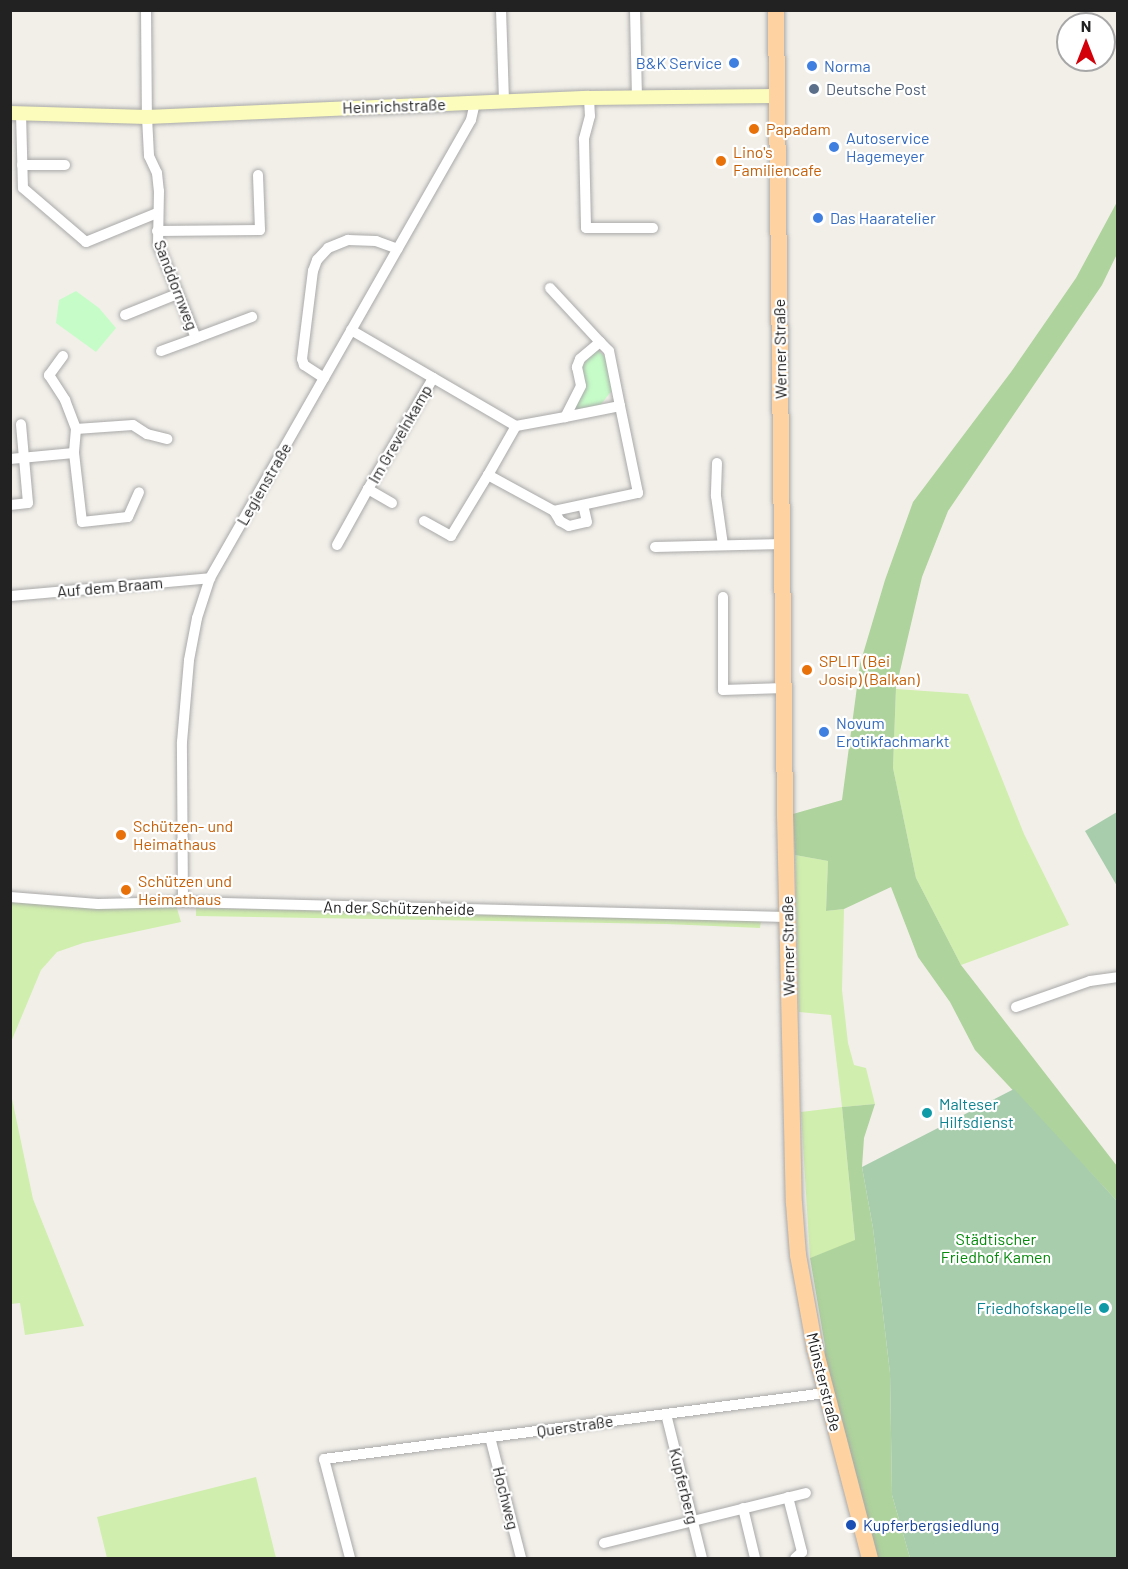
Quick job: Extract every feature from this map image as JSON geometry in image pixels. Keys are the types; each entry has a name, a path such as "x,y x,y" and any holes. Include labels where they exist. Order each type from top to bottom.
{"main road":[{"name":"Werner Straße","path":"776,10 787,917 794,1203"},
{"name":"Münsterstraße","path":"794,1203 806,1304 825,1393 870,1558"}],"street":[{"name":"Sanddornweg","path":"146,10 147,117 149,156 157,173 159,191 158,244 196,338"},
{"path":"501,10 504,101"},
{"path":"635,10 637,97"},
{"name":"Heinrichstraße","path":"16,113 147,117 589,98 777,96"},
{"path":"589,98 590,116 584,139 586,228 653,228"},
{"name":"Legienstraße","path":"183,902 182,742 189,660 197,618 210,578 473,116 475,102"},
{"path":"16,113 23,188 86,242 157,213"},
{"path":"22,165 66,165"},
{"name":"Sanddornweg","path":"157,231 260,230 258,175"},
{"path":"324,378 304,365 302,360 310,309 312,277 317,260 328,248 348,240 376,241 398,249"},
{"path":"550,288 609,351 638,493 554,511"},
{"path":"125,315 177,294"},
{"name":"Sanddornweg","path":"161,351 252,317"},
{"name":"Im Grevelnkamp","path":"351,330 516,426"},
{"path":"565,417 581,386 577,367 580,359 600,342"},
{"path":"63,356 49,375 65,400 76,429 74,453 82,522 128,517 139,492"},
{"name":"Im Grevelnkamp","path":"337,545 433,378"},
{"path":"424,521 451,536 516,426 620,406"},
{"path":"10,505 28,503 21,424"},
{"path":"76,429 133,425 147,434 167,439"},
{"path":"10,459 74,453"},
{"path":"717,463 716,496 723,544"},
{"path":"488,475 554,511 560,521 569,526 587,522 583,505"},
{"name":"Im Grevelnkamp","path":"368,489 392,502"},
{"path":"655,547 783,544"},
{"name":"Auf dem Braam","path":"10,596 210,578"},
{"path":"723,597 723,690 784,688"},
{"name":"An der Schützenheide","path":"10,897 98,904 183,902 787,917"},
{"path":"1016,1007 1090,981 1118,977"},
{"name":"Querstraße","path":"350,1558 324,1459 825,1393"},
{"name":"Kupferberg","path":"666,1414 702,1558"},
{"name":"Hochweg","path":"490,1437 521,1558"},
{"path":"604,1543 806,1493"},
{"path":"788,1497 802,1552 795,1558"},
{"path":"743,1508 756,1558"}],"green space":[{"path":"1117,202 1117,254 1102,285 948,511 922,577 896,688 893,768 916,878 961,965 1117,1166 1117,1201 975,1050 950,1002 918,957 891,887 844,909 826,911 828,861 795,855 793,814 842,800 860,664 885,580 913,502 1011,372 1076,278"},
{"path":"76,291 99,308 116,328 96,352 56,323 59,300"},
{"path":"597,349 607,359 613,389 599,407 573,412 580,368"},
{"path":"896,689 968,694 1024,834 1069,925 961,965 916,878 893,768"},
{"path":"1117,812 1117,886 1085,831"},
{"path":"795,855 828,861 826,911 844,909 842,990 848,1043 854,1065 866,1068 875,1104 842,1107 831,1015 799,1012"},
{"path":"11,901 176,905 181,922 83,943 57,952 41,970 11,1042"},
{"path":"196,908 761,921 760,928 666,924 196,916"},
{"name":"Städtischer Friedhof Kamen","path":"1014,1089 1117,1201 1117,1558 910,1558 892,1495 890,1373 873,1228 862,1167"},
{"path":"11,1094 33,1199 84,1326 25,1335 20,1303 11,1304"},
{"path":"875,1104 864,1138 862,1167 873,1228 890,1373 892,1495 910,1558 872,1558 825,1388 825,1346 810,1258 855,1240 842,1107"},
{"path":"842,1107 855,1241 810,1258 801,1112"},
{"path":"256,1477 276,1558 107,1558 97,1517"}],"place":[{"name":"B&K Service","path":"734,63"},
{"name":"Norma","path":"812,66"},
{"name":"Deutsche Post","path":"814,89"},
{"name":"Papadam","path":"754,129"},
{"name":"Autoservice Hagemeyer","path":"834,147"},
{"name":"Lino's Familiencafe","path":"721,161"},
{"name":"Das Haaratelier","path":"818,218"},
{"name":"SPLIT (Bei Josip) (Balkan)","path":"807,670"},
{"name":"Novum Erotikfachmarkt","path":"824,732"},
{"name":"Schützen- und Heimathaus","path":"121,835"},
{"name":"Schützen und Heimathaus","path":"126,890"},
{"name":"Malteser Hilfsdienst","path":"927,1113"},
{"name":"Friedhofskapelle","path":"1104,1308"},
{"name":"Kupferbergsiedlung","path":"851,1525"}]}
